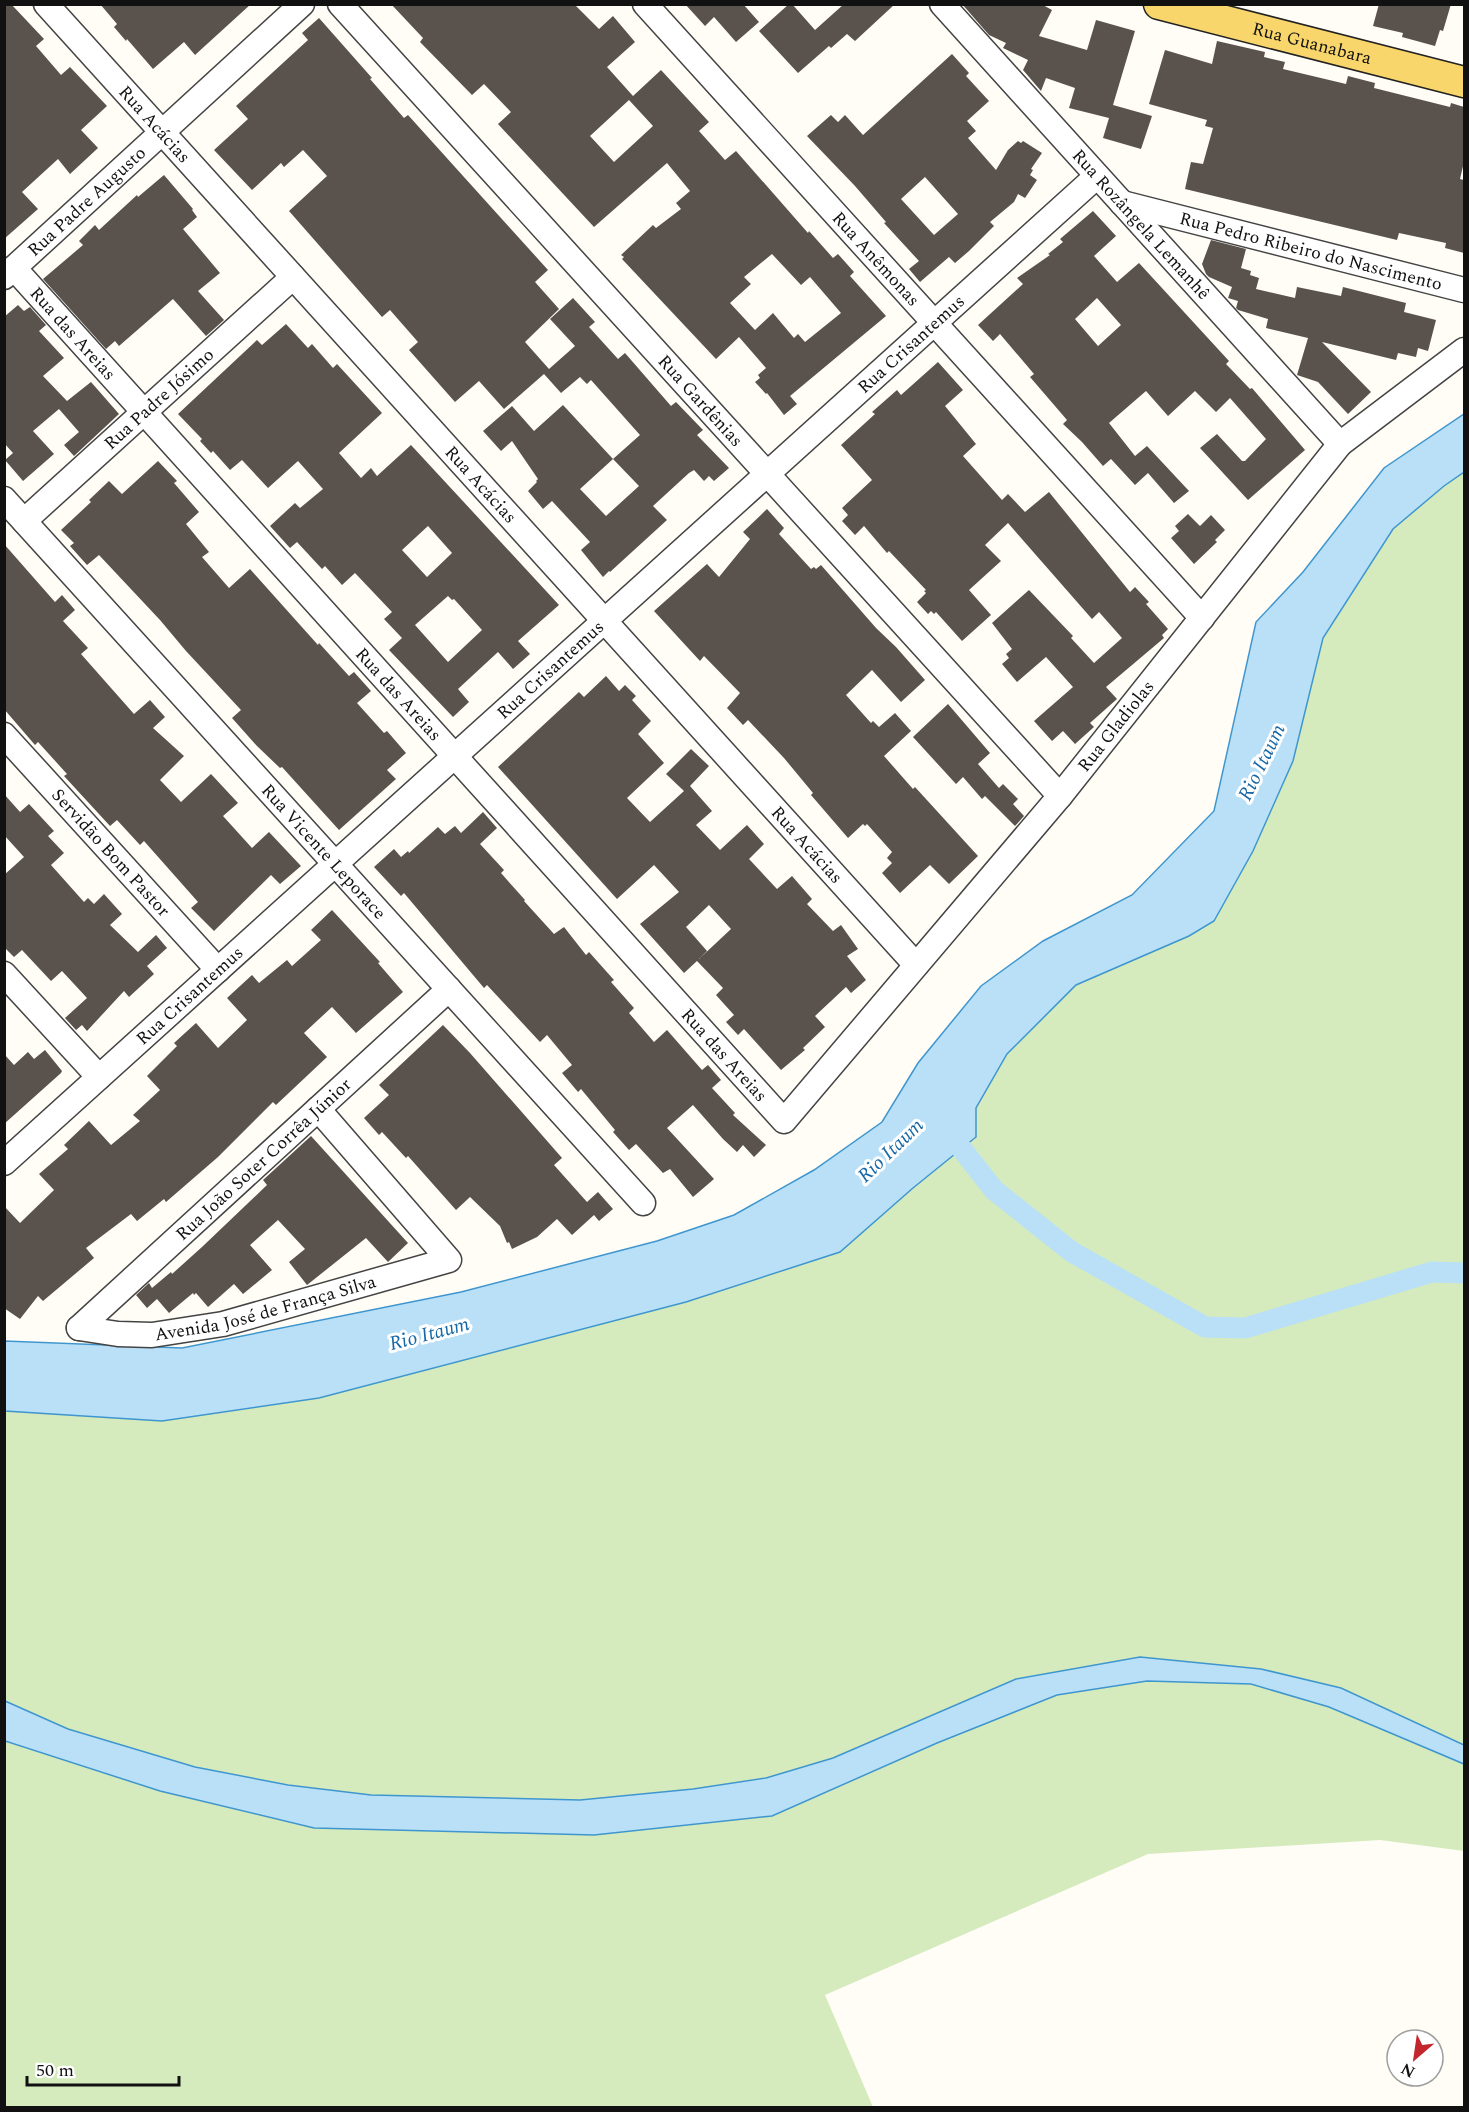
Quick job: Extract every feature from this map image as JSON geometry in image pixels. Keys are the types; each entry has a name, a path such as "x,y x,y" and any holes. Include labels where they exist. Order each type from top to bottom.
{"main road":[{"name":"Rua Guanabara","path":"1159,4 1464,82"}],"street":[{"name":"Rua Acácias","path":"46,4 916,965"},
{"name":"Rua Padre Augusto","path":"9,273 302,4"},
{"name":"Rua Gardênias","path":"340,4 1059,796"},
{"name":"Rua Anêmonas","path":"645,4 1202,618"},
{"name":"Rua Rozângela Lemanhê","path":"942,4 1341,444"},
{"name":"Rua Crisantemus","path":"4,1163 1097,176"},
{"name":"Rua Pedro Ribeiro do Nascimento","path":"1122,204 1464,290"},
{"name":"Rua das Areias","path":"9,273 144,412 784,1121"},
{"name":"Rua Padre Jósimo","path":"24,521 293,277"},
{"name":"Rua Gladiolas","path":"784,1121 1059,796 1341,444 1464,350"},
{"name":"Rua Vicente Leporace","path":"4,500 644,1203"},
{"name":"Servidão Bom Pastor","path":"4,735 218,970"},
{"path":"4,974 99,1077"},
{"name":"Rua João Soter Corrêa Júnior","path":"80,1328 449,989"},
{"name":"Avenida José de França Silva","path":"80,1328 118,1334 152,1335 223,1324 449,1260 318,1109"}],"green space":[{"path":"1464,472 1464,1745 1341,1688 1261,1669 1016,1679 833,1758 766,1778 693,1789 580,1800 371,1795 288,1785 195,1767 68,1729 5,1701 4,1411 162,1421 319,1398 686,1302 840,1252 976,1137 976,1108 1007,1054 1076,985 1189,936 1214,921 1293,761 1323,638 1393,529"},
{"path":"1147,1681 1251,1684 1329,1707 1464,1764 1464,1851 1380,1840 1148,1854 825,1995 873,2107 5,2107 4,1741 160,1791 314,1828 594,1835 937,1743 1057,1695"}],"water":[{"name":"Rio Itaum","path":"1464,414 1464,472 1393,529 1323,638 1293,761 1253,851 1214,921 1189,936 1076,985 1007,1054 976,1108 976,1137 840,1252 686,1302 319,1398 162,1421 5,1411 5,1341 182,1348 461,1292 657,1241 734,1215 814,1170 882,1122 918,1063 981,986 1043,941 1132,895 1214,811 1256,622 1303,572 1384,468"},
{"path":"1140,1657 1261,1669 1341,1688 1464,1745 1464,1764 1329,1707 1251,1684 1147,1681 1057,1695 937,1743 772,1816 594,1835 314,1828 160,1791 5,1741 5,1701 68,1729 195,1767 288,1785 371,1795 580,1800 693,1789 766,1778 833,1758 1016,1679"}],"building":[{"path":"4,4 11,4 44,39 36,46 61,75 70,67 107,106 81,130 98,148 70,174 58,159 22,192 38,209 4,239"},
{"path":"100,4 251,4 195,55 184,42 153,69 114,27 117,24"},
{"path":"391,4 574,4 599,29 613,16 635,42 607,67 633,96 661,70 709,122 699,131 725,160 736,151 808,233 809,231 833,258 838,254 854,272 850,276 886,316 790,396 797,404 784,415 755,382 760,378 758,375 766,368 739,337 716,359 622,259 624,257 621,255 653,225 656,228 681,209 676,203 690,191 667,163 594,227 498,124 511,112 484,84 472,95 420,42 423,38","holes":["629,100 653,126 614,162 590,136","772,254 801,285 810,277 841,313 805,342 798,334 794,338 773,313 755,330 730,303 751,284 744,277"]},
{"path":"685,4 743,4 759,22 736,42 714,17 705,26"},
{"path":"789,4 792,4 815,30 844,4 895,4 855,41 847,34 831,48 829,46 798,73 759,31"},
{"path":"962,4 1041,4 1052,10 1039,36 1087,50 1096,20 1135,31 1113,105 1152,116 1141,149 1103,138 1109,118 1069,108 1075,88 1046,78 1041,91 1023,70 1028,60 1003,48 1006,43 989,35"},
{"path":"1379,4 1451,4 1443,31 1440,30 1435,46 1402,37 1403,33 1373,26"},
{"path":"319,18 404,118 408,115 548,270 535,282 559,309 525,342 549,369 575,346 550,319 573,298 595,322 589,327 618,359 625,353 671,406 676,402 703,430 697,435 729,468 714,481 709,476 704,481 694,470 689,473 653,506 667,520 603,577 581,550 590,542 552,501 543,509 528,491 538,479 512,441 501,451 483,431 512,406 534,431 563,405 613,459 640,435 591,380 587,384 580,377 561,393 544,374 504,409 479,381 455,402 409,350 418,342 390,310 382,317 289,211 327,176 303,150 284,167 281,163 252,190 214,150 248,119 236,106 308,40 302,33","holes":["613,459 639,486 606,516 580,489"]},
{"path":"1217,41 1265,52 1264,57 1285,62 1283,69 1346,84 1348,76 1375,83 1374,88 1450,107 1451,103 1464,107 1464,162 1460,179 1464,180 1464,253 1445,248 1446,243 1399,233 1397,240 1185,189 1191,162 1203,164 1213,128 1205,126 1207,120 1149,104 1165,50 1212,64"},
{"path":"952,54 969,73 966,76 989,101 967,121 976,131 968,138 996,170 1008,150 1018,141 1021,143 1023,141 1042,153 1031,169 1033,170 1030,175 1037,180 1025,198 1018,194 1014,202 990,222 994,226 969,251 955,263 949,257 920,282 909,269 919,261 884,223 886,222 855,186 807,136 831,115 838,122 845,115 863,135","holes":["925,177 958,214 934,235 901,199"]},
{"path":"164,175 197,217 183,229 220,273 198,291 224,320 206,336 173,299 119,346 115,341 106,349 43,279 83,245 79,241 95,225 99,230 137,195 138,197"},
{"path":"1093,211 1116,236 1094,256 1117,282 1139,263 1229,361 1226,364 1250,389 1252,388 1305,450 1248,500 1200,448 1217,434 1242,461 1245,461 1266,439 1230,398 1216,412 1195,391 1168,416 1146,391 1109,423 1135,456 1147,446 1189,491 1174,503 1148,473 1135,485 1111,459 1103,466 1063,424 1067,420 1030,377 1034,374 1000,334 993,341 978,325 1023,284 1017,278 1050,255 1048,254 1063,242 1060,239","holes":["1097,298 1121,325 1098,346 1075,319"]},
{"path":"1211,240 1246,249 1241,268 1251,271 1250,275 1259,278 1256,289 1295,298 1297,287 1341,296 1343,287 1406,303 1404,312 1436,320 1428,351 1418,348 1416,357 1398,353 1396,360 1322,342 1371,392 1348,414 1318,382 1297,375 1308,338 1266,328 1268,319 1238,310 1236,308 1238,301 1228,298 1232,287 1206,274 1202,264"},
{"path":"18,305 24,311 30,307 46,325 39,331 64,358 43,376 67,401 91,382 119,414 74,456 64,445 79,432 59,409 33,431 54,454 23,481 5,460 13,453 4,443 4,317"},
{"path":"286,324 308,348 312,344 333,368 337,364 382,413 339,453 361,478 371,468 377,476 411,445 559,605 518,641 530,654 513,669 498,652 458,689 469,702 453,717 389,650 402,638 384,619 392,612 355,573 342,585 325,566 322,569 297,542 290,548 270,526 295,503 300,508 323,489 298,461 268,488 242,460 230,470 213,451 211,453 200,441 202,439 178,414 257,340 262,345","holes":["428,526 452,553 427,577 402,550","448,596 454,599 482,630 448,662 415,625"]},
{"path":"938,362 963,390 945,406 976,444 963,456 1002,500 1008,494 1025,512 1049,492 1130,592 1135,587 1149,602 1146,604 1168,629 1162,635 1164,638 1106,687 1117,699 1090,723 1094,727 1075,744 1063,731 1052,741 1034,721 1073,687 1046,657 1017,682 1002,664 1009,658 1006,654 1012,649 992,623 1029,590 1073,636 1071,638 1094,663 1122,638 1099,612 1092,619 1008,523 985,545 1001,561 969,590 991,615 962,641 936,612 934,614 931,611 928,614 917,602 926,590 889,551 887,553 864,526 855,535 842,521 848,515 842,508 872,480 841,445 875,414 872,412 897,390 901,395"},
{"path":"158,461 177,481 174,483 199,512 186,524 209,552 202,557 229,588 250,569 318,645 319,643 349,676 354,672 371,691 357,703 384,733 387,731 406,753 387,770 396,779 339,830 282,767 280,768 257,746 232,718 241,710 160,620 99,555 87,565 70,546 74,543 61,530 91,502 89,500 109,481 122,494"},
{"path":"767,509 784,528 779,534 811,569 814,567 816,569 821,565 925,680 901,702 872,670 846,695 871,723 873,721 879,727 895,713 911,731 884,756 978,856 949,884 930,865 900,893 882,873 892,863 887,858 892,852 867,824 865,826 863,824 848,838 811,795 813,793 784,758 748,720 743,725 727,708 740,693 704,656 700,661 654,611 707,564 719,577 750,539 743,532"},
{"path":"1188,514 1200,526 1211,515 1225,530 1215,540 1217,542 1194,564 1171,538 1179,531 1175,526"},
{"path":"4,544 55,602 62,595 75,610 63,621 88,648 81,654 134,714 150,700 165,717 153,728 184,756 160,780 181,802 211,774 238,803 223,816 252,848 269,832 301,866 280,884 271,875 214,931 191,908 198,902 144,841 140,845 117,820 110,826 64,776 67,774 38,742 35,745 4,709"},
{"path":"606,676 619,691 625,685 636,696 632,700 651,721 638,734 664,763 627,798 650,822 684,791 666,774 691,749 709,766 690,786 712,811 696,825 720,850 747,825 764,844 749,859 777,889 792,876 812,899 807,904 833,931 841,925 858,949 847,956 866,980 851,993 846,987 815,1016 825,1027 803,1048 805,1050 781,1070 744,1029 738,1035 726,1022 734,1015 716,995 723,988 697,961 684,973 640,924 679,892 654,865 617,899 498,767 579,692 584,697","holes":["709,905 731,929 699,959 707,951 686,927"]},
{"path":"948,704 990,753 978,764 999,788 1003,784 1018,799 1013,804 1024,816 1015,826 985,796 982,799 963,777 956,784 913,737"},
{"path":"4,794 20,812 29,804 54,831 48,836 64,853 51,865 84,902 88,898 94,904 104,894 122,914 110,925 138,952 156,935 167,948 147,966 154,974 129,997 124,991 87,1031 82,1025 76,1030 65,1018 87,998 62,971 51,981 22,950 14,957 4,947 4,875 24,857 4,835"},
{"path":"483,812 497,828 480,844 504,870 501,873 554,934 564,927 586,955 589,952 614,980 611,982 634,1008 629,1013 654,1042 667,1030 702,1070 708,1065 721,1080 712,1088 735,1113 733,1115 766,1145 754,1157 743,1145 737,1152 693,1105 667,1128 714,1179 693,1197 670,1169 663,1173 636,1144 629,1150 581,1089 578,1092 562,1073 572,1065 547,1035 540,1042 487,985 484,988 404,893 401,896 374,867 394,849 401,857 408,851 409,853 438,827 445,834 455,826 461,833"},
{"path":"332,910 380,962 378,963 403,992 356,1033 332,1007 304,1033 327,1057 276,1105 273,1102 218,1157 166,1202 164,1199 137,1221 131,1214 86,1248 94,1258 43,1301 38,1296 20,1319 4,1308 4,1206 20,1223 54,1190 39,1174 68,1149 64,1145 89,1121 111,1145 140,1121 133,1115 160,1090 147,1076 177,1046 174,1043 196,1023 218,1048 247,1020 227,998 252,975 259,983 287,960 292,966 321,940 311,930"},
{"path":"443,1025 562,1158 554,1165 587,1202 598,1192 613,1209 599,1221 594,1215 572,1235 557,1219 537,1237 512,1249 500,1226 470,1197 456,1210 408,1156 406,1158 382,1132 379,1135 364,1118 389,1095 379,1085"},
{"path":"45,1050 62,1071 61,1073 4,1124 4,1054 14,1065 28,1052 34,1059"},
{"path":"311,1136 408,1243 388,1262 366,1238 307,1285 289,1262 305,1249 278,1220 250,1245 272,1270 243,1294 234,1284 208,1307 196,1293 194,1295 193,1293 169,1313 157,1299 147,1308 136,1295 149,1283 152,1288 171,1272 172,1274 202,1247 267,1185 263,1180"}],"waterway":[{"path":"961,1148 994,1190 1072,1252 1205,1327 1245,1328 1432,1272 1464,1273"}]}
